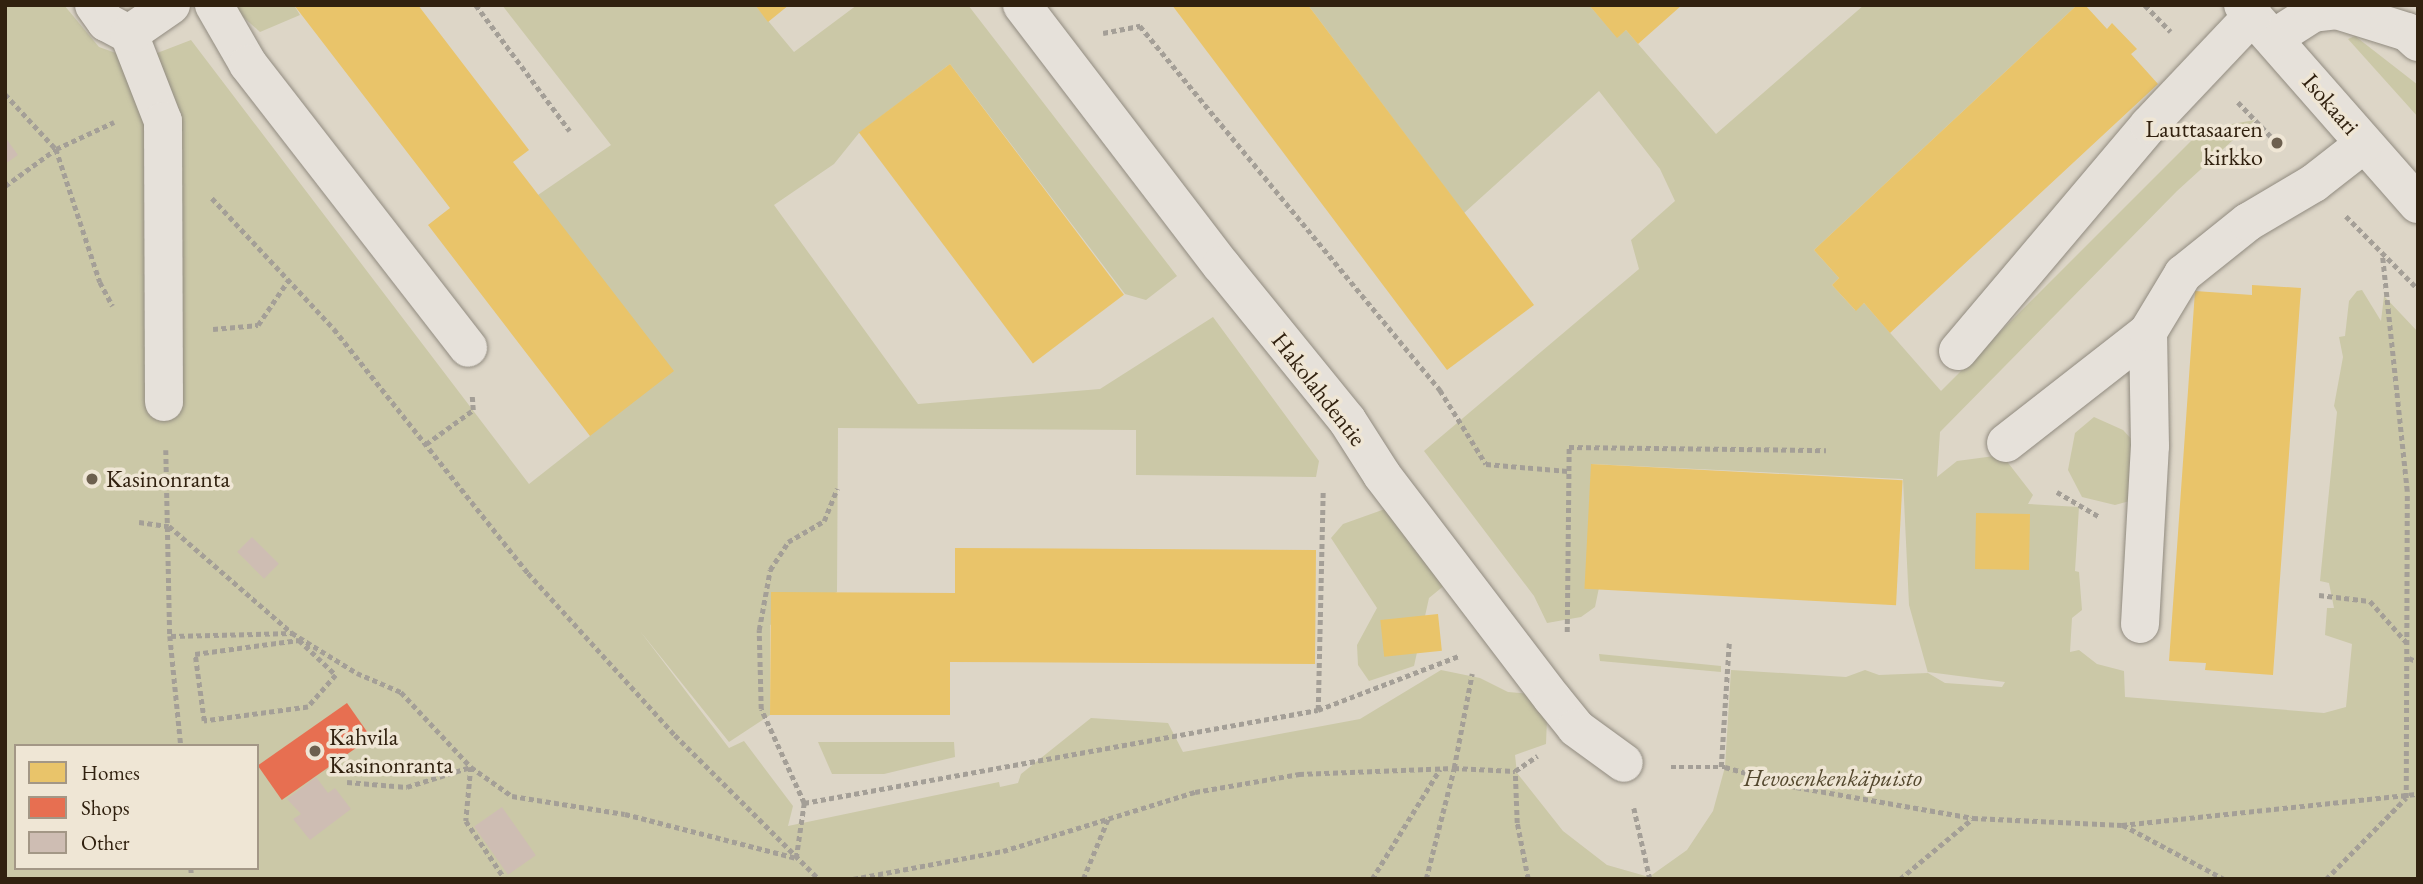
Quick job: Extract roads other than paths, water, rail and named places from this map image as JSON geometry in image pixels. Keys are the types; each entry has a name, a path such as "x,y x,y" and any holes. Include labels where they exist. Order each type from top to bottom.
{"street":[{"path":"94,5 106,22 129,34 152,104 163,121 164,402"},
{"path":"129,34 171,5"},
{"path":"214,5 248,64 468,348"},
{"name":"Hakolahdentie","path":"1022,5 1347,420 1494,646 1576,728 1624,764"},
{"path":"1958,351 2149,125 2257,20 2337,10 2407,32 2418,41"},
{"name":"Isokaari","path":"2257,20 2418,204"},
{"path":"2006,443 2148,332 2183,274 2248,222 2314,183 2364,144"},
{"path":"2140,624 2150,446 2148,332"}],"place":[{"name":"Lauttasaaren kirkko","path":"2277,143"},
{"name":"Kasinonranta","path":"92,479"},
{"name":"Kahvila Kasinonranta","path":"315,751"}],"park label":[{"name":"Hevosenkenkäpuisto","path":"1833,778"}]}
